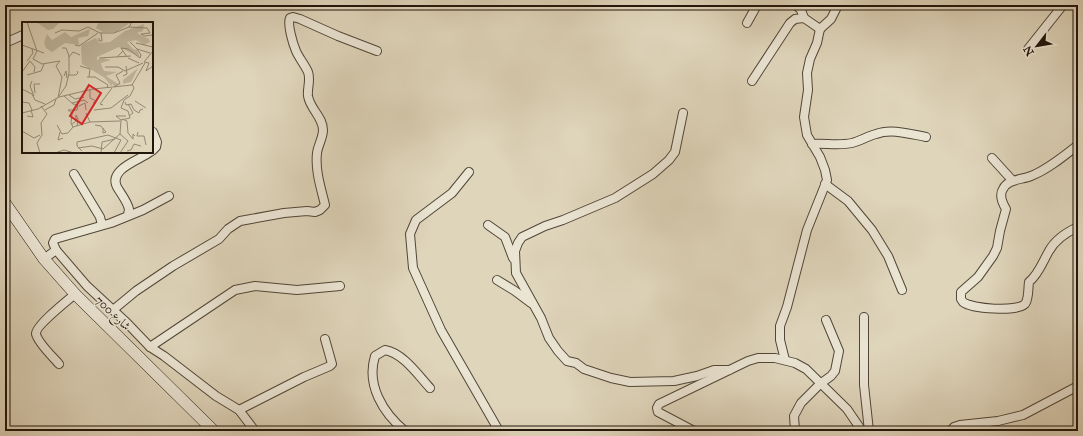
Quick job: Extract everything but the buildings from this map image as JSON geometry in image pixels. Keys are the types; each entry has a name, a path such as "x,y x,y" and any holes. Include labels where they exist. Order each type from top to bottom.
{"main road":[{"name":"شارع 700","path":"5,203 44,259 75,294 208,429"}],"street":[{"path":"747,23 757,5"},
{"path":"796,5 802,10 804,18"},
{"path":"785,360 780,340 780,326 787,307 807,230 827,180 820,157 807,135 804,117 808,90 807,73 820,29 831,19 838,5"},
{"path":"1028,48 1063,5"},
{"path":"113,310 136,291 219,239 228,228 240,221 284,213 315,212 323,208 325,205 319,184 317,154 323,130 322,122 310,102 308,95 308,72 296,51 289,23 290,18 293,17 300,19 338,36 378,51"},
{"path":"752,81 790,23 795,19 804,18 820,29"},
{"path":"5,43 22,35"},
{"path":"683,113 675,152 665,164 653,174 615,198 545,226 522,237 515,251 516,273 541,318 549,338 558,351 567,361 584,369 596,374 630,382 679,380 714,370 729,370"},
{"path":"153,132 157,142 156,147 153,149"},
{"path":"812,144 853,143 878,133 900,133 926,137"},
{"path":"1078,145 1037,174 1021,180 1012,180 1002,189 1001,194 1006,209 997,248 988,264 978,277 961,292 963,302 966,305 997,309 1020,307 1027,299 1029,282 1033,279 1044,263 1050,250 1058,240 1078,227"},
{"path":"128,215 130,209 117,187 115,181 116,177 117,174 129,164 148,153"},
{"path":"992,158 1012,180"},
{"path":"469,172 452,192 416,220 410,234 413,268 441,330 499,431"},
{"path":"74,174 100,218 102,225"},
{"path":"825,184 848,201 872,230 888,256 902,290"},
{"path":"169,196 143,210 102,225 55,239 53,242 56,250 87,286 150,347 216,396 239,410 255,431"},
{"path":"488,225 506,236 516,265"},
{"path":"44,259 56,250"},
{"path":"497,280 534,305"},
{"path":"150,347 236,290 255,286 297,290 340,286"},
{"path":"59,364 39,341 36,330 48,317 75,294"},
{"path":"864,317 865,401 869,431"},
{"path":"795,431 794,416 801,403 820,384 831,376 834,371 839,351 826,320"},
{"path":"239,410 298,380 330,366 332,364 326,339"},
{"path":"405,431 390,416 376,393 372,382 375,356 384,350 397,355 405,361 430,388"},
{"path":"694,431 683,424 661,415 656,408 663,401 748,361 758,358 775,358 785,360 806,369 847,409 862,431"},
{"path":"950,431 954,426 998,421 1023,415 1078,386"}]}
